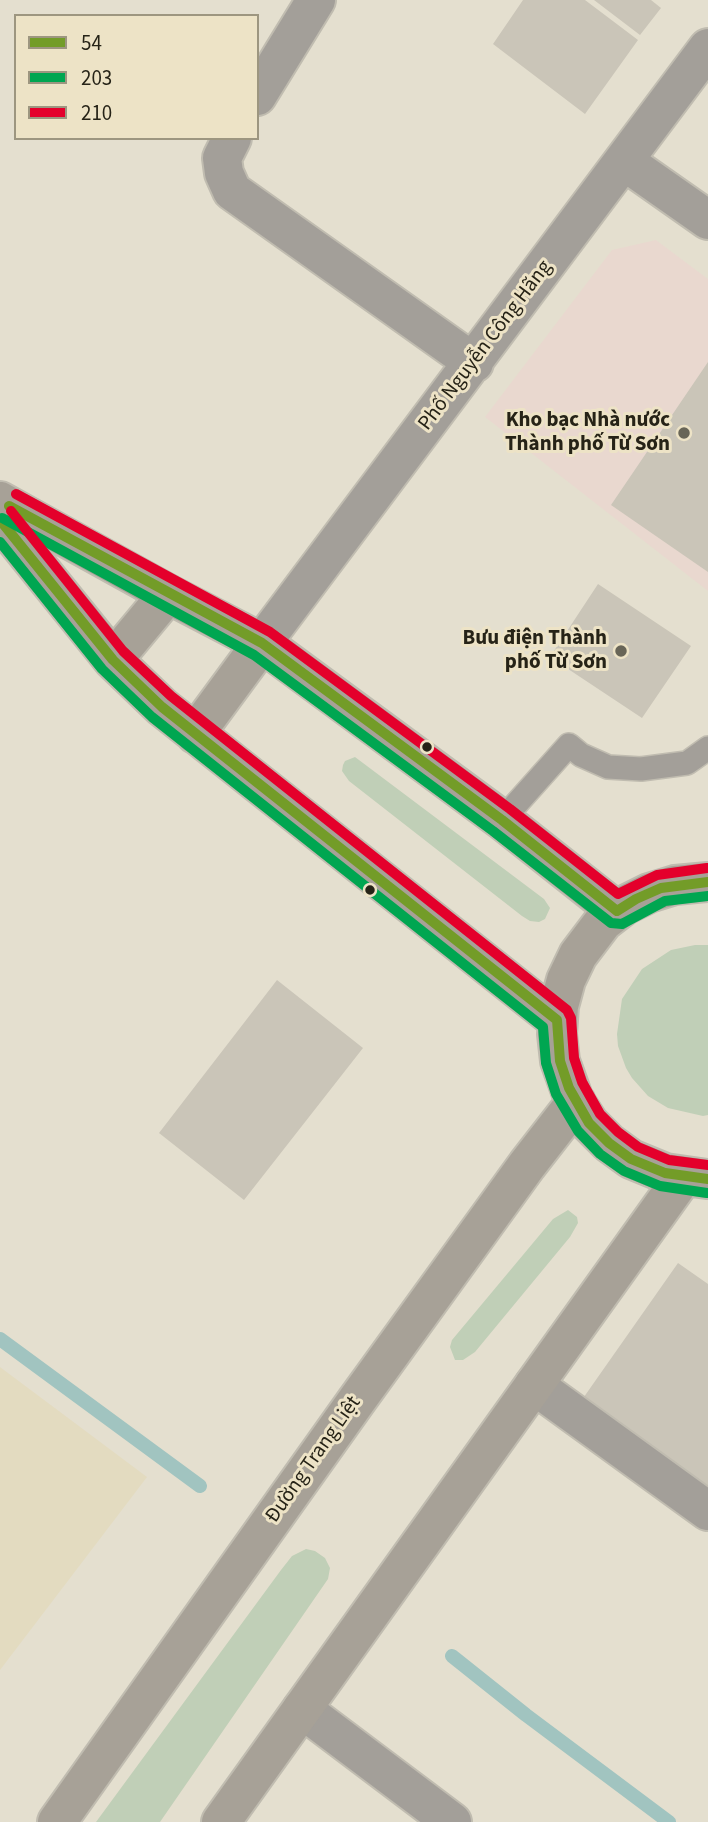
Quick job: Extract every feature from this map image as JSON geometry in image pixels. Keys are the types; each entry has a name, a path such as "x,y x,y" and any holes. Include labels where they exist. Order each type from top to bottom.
{"main road":[{"path":"0,501 262,643 502,820 617,911"},
{"path":"0,520 113,660 162,707 557,1020"},
{"path":"113,660 168,594"},
{"path":"195,734 262,643"},
{"path":"221,1822 534,1385 695,1178 648,1167 620,1151 589,1123 576,1102 560,1061 557,1020 566,980 578,955 593,933 617,911 661,888 708,882"},
{"name":"Đường Trang Liệt","path":"57,1822 365,1388 576,1102"}],"street":[{"path":"259,93 316,0"},
{"name":"Phố Nguyễn Công Hãng","path":"262,643 708,48"},
{"path":"231,140 222,158 224,173 232,191 474,363"},
{"path":"624,161 708,220"},
{"path":"534,1385 708,1511"},
{"path":"302,1709 452,1822"}],"lane":[{"path":"502,820 569,745 581,755 608,768 640,769 687,763 708,748"}],"shaded area":[{"path":"656,240 708,279 708,591 485,417 612,250"},
{"path":"0,1367 147,1477 0,1670"}],"green space":[{"path":"355,757 544,899 550,908 545,919 539,922 530,921 522,916 349,781 342,771 343,765 345,761"},
{"path":"708,945 708,1115 703,1116 668,1108 648,1096 626,1068 618,1046 617,1034 622,999 642,969 671,950"},
{"path":"568,1210 577,1217 578,1223 570,1237 475,1352 463,1360 455,1360 450,1347 452,1340 553,1219"},
{"path":"306,1549 325,1558 330,1568 328,1579 160,1822 96,1822 281,1570 292,1556"}],"building":[{"path":"523,0 585,0 638,40 585,114 493,44"},
{"path":"594,0 651,0 661,8 640,35"},
{"name":"Kho bạc Nhà nước Thành phố Từ Sơn","path":"708,362 708,572 611,505"},
{"name":"Bưu điện Thành phố Từ Sơn","path":"598,584 691,646 642,718 550,657"},
{"path":"277,980 363,1048 244,1200 159,1133"},
{"path":"678,1263 708,1284 708,1495 579,1404"}],"waterway":[{"path":"0,1339 200,1486"},
{"path":"452,1656 669,1822"}],"transit line":[{"name":"210","path":"16,494 270,632 510,809 618,894 657,875 707,868"},
{"name":"54","path":"9,506 262,643 502,820 617,911 661,888 708,882"},
{"name":"210","path":"11,511 123,651 171,696 567,1010 571,1018 574,1058 582,1082 600,1114 618,1132 638,1147 669,1160 708,1165"},
{"name":"203","path":"2,518 254,655 493,831 611,923 622,924 665,901 708,896"},
{"name":"54","path":"0,520 113,660 162,707 557,1020 560,1061 569,1088 589,1123 609,1143 631,1159 665,1173 708,1179"},
{"name":"203","path":"0,542 102,669 152,717 543,1027 546,1063 556,1094 578,1131 600,1154 624,1171 660,1186 707,1193"}],"place":[{"name":"Kho bạc Nhà nước Thành phố Từ Sơn","path":"684,433"},
{"name":"Bưu điện Thành phố Từ Sơn","path":"621,651"}]}
